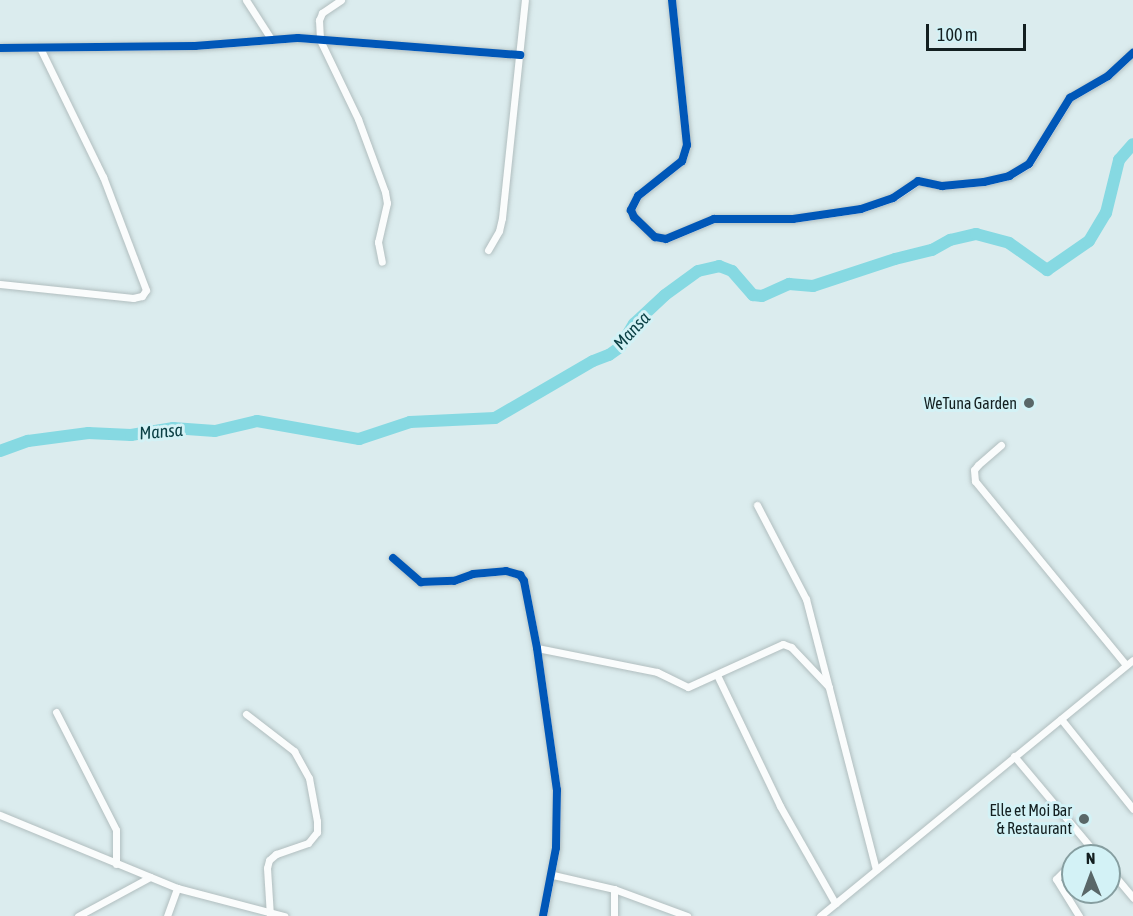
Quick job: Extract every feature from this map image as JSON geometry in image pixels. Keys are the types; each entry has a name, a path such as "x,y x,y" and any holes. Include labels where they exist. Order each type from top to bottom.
{"street":[{"path":"246,0 271,39"},
{"path":"341,0 322,13 319,20 320,40 358,119 385,192 387,203 378,242 382,262"},
{"path":"488,250 499,231 502,218 525,0"},
{"path":"672,0 687,145 682,161 638,196 631,210 634,217 655,237 666,239 714,219 793,219 861,209 893,198 918,181 942,186 984,182 1009,176 1029,164 1075,92 1102,80 1133,53"},
{"path":"0,48 195,46 271,39 320,40 520,55"},
{"path":"0,284 134,297 142,296 146,290 103,177 40,48"},
{"path":"1001,446 974,470 975,481 1126,665"},
{"path":"757,505 806,599 876,869"},
{"path":"393,558 421,582 454,581 481,572 507,571 520,575 537,648 557,790 553,875 543,916"},
{"path":"537,648 657,672 688,687 783,644 791,647 830,688"},
{"path":"820,916 1133,660"},
{"path":"717,675 780,806 835,903"},
{"path":"56,712 116,830 116,864"},
{"path":"246,714 294,751 309,778 317,821 316,832 308,843 276,854 270,861 267,868 270,914"},
{"path":"1061,719 1133,809"},
{"path":"1014,756 1088,844"},
{"path":"1,818 177,888 284,916"},
{"path":"1061,874 1056,879 1061,887"},
{"path":"553,875 614,889 687,916"},
{"path":"78,916 150,877"},
{"path":"1121,884 1133,898"},
{"path":"167,916 177,888"},
{"path":"614,889 614,916"}],"waterway":[{"name":"Mansa","path":"0,451 28,441 88,433 131,435 173,428 215,431 257,421 359,439 410,422 495,418 593,361 609,355 620,347 634,324 665,295 698,271 719,266 732,271 753,295 762,296 789,284 813,286 895,259 932,250 950,240 976,234 1009,243 1047,270 1089,241 1106,213 1119,160 1133,144"}],"cycle path":[{"path":"672,0 687,145 682,161 638,196 631,210 634,217 655,237 666,239 714,219 793,219 861,209 893,198 918,181 942,186 984,182 1009,176 1029,164 1070,98 1108,76 1133,53"},
{"path":"0,48 195,46 298,38 520,55"},
{"path":"393,558 421,582 454,581 473,574 506,571 520,575 524,581 537,648 557,790 556,848 543,916"}],"place":[{"name":"WeTuna Garden","path":"1029,403"},
{"name":"Elle et Moi Bar & Restaurant","path":"1084,819"}]}
